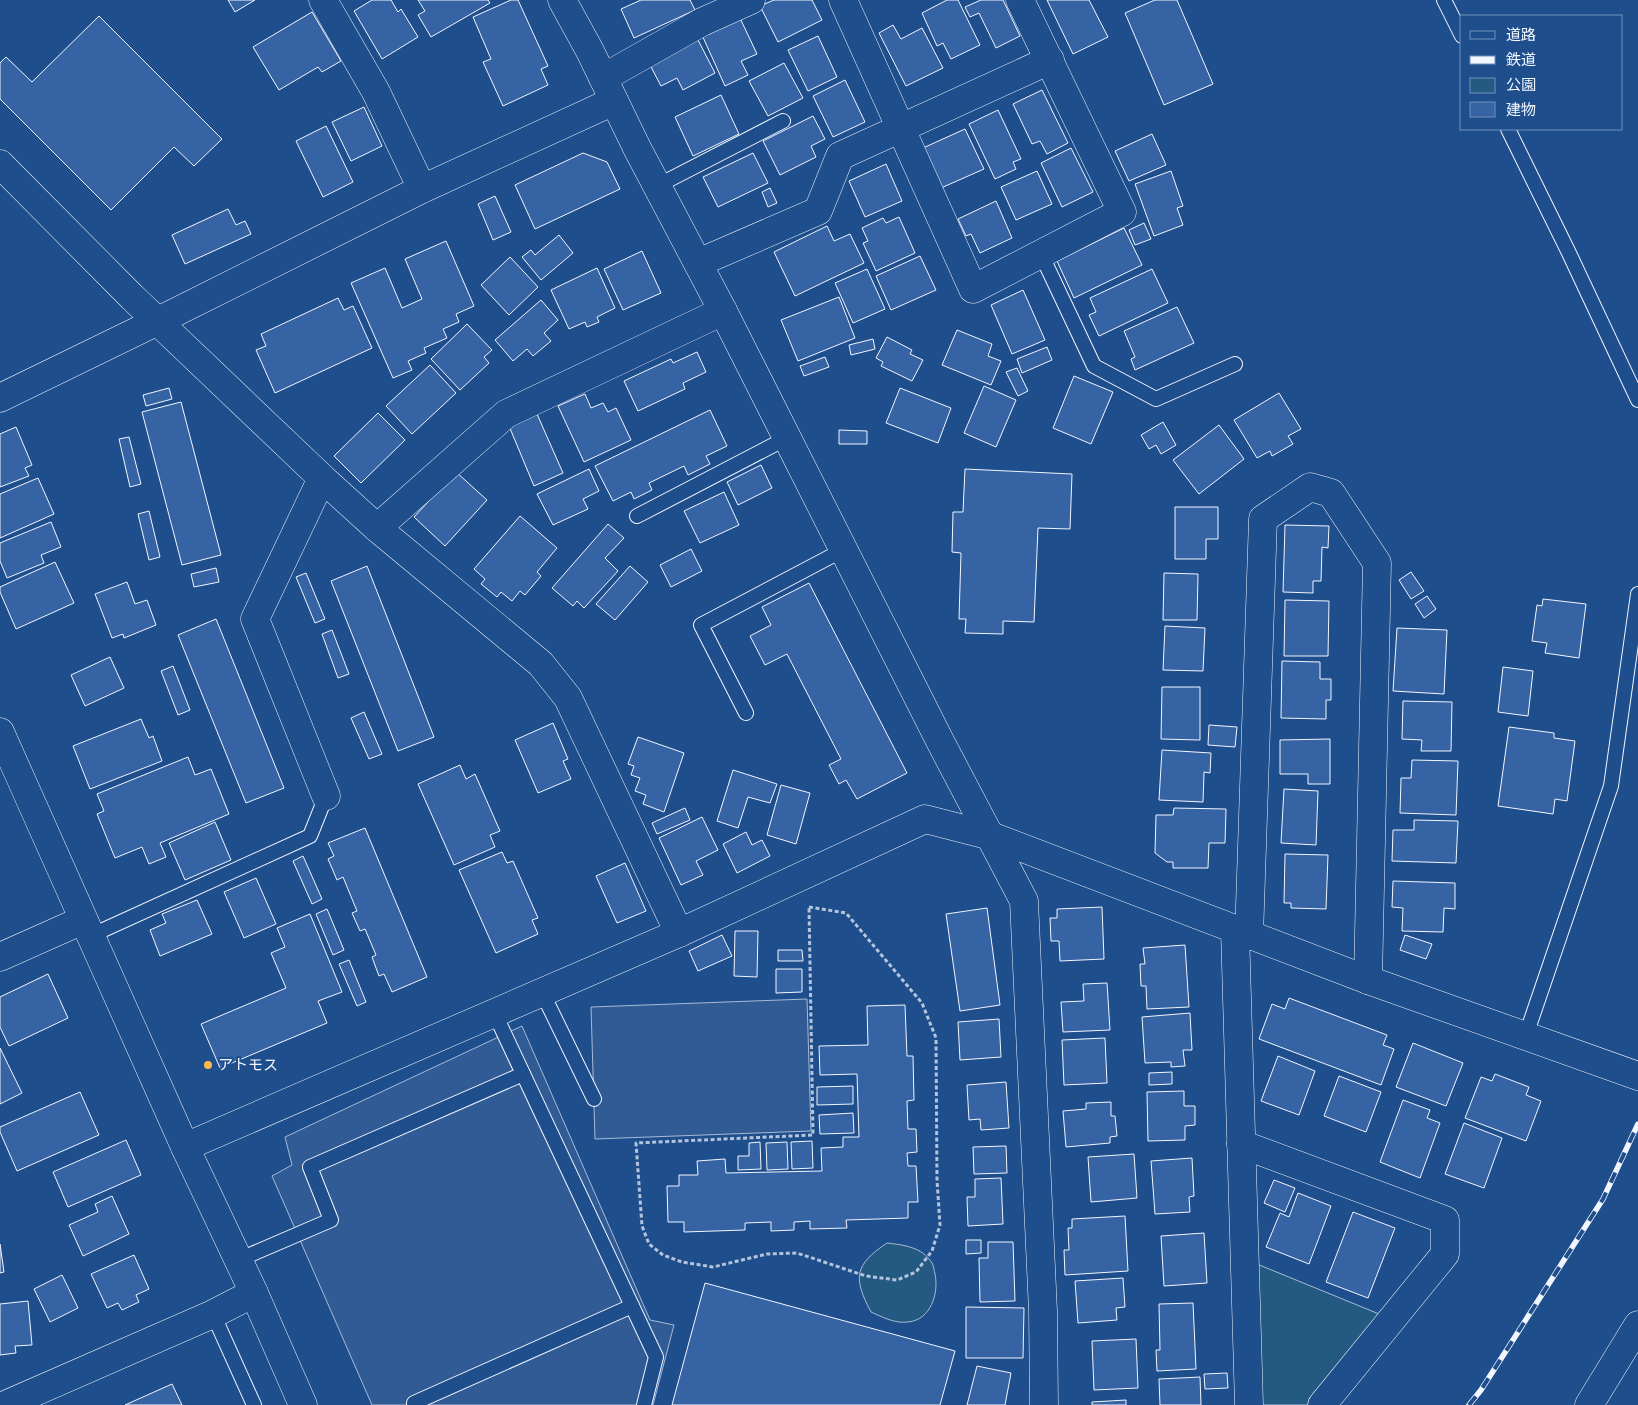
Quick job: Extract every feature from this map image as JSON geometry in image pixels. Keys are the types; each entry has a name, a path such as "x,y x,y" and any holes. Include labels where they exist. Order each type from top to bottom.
{"street":[{"path":"323,0 376,92 422,190"},
{"path":"562,0 723,311 940,742 1024,901 1042,1302 1044,1405"},
{"path":"0,398 422,190 609,89 702,22 751,0"},
{"path":"843,0 973,289 1122,212 1020,0"},
{"path":"698,263 818,211 840,156 1050,60"},
{"path":"0,164 132,297 322,478 377,528 542,664 568,698 679,933"},
{"path":"377,528 506,414 723,311"},
{"path":"322,478 255,619 326,796"},
{"path":"1249,1405 1241,1144 1242,933 1263,519 1310,488 1331,492 1377,563 1368,980"},
{"path":"0,732 66,878 86,928 185,1147 254,1293 303,1405"},
{"path":"185,1147 679,933 925,819 991,836 1368,980 1638,1076"},
{"path":"0,957 86,928"},
{"path":"1241,1144 1445,1220 1445,1254 1322,1405"},
{"path":"5,1405 213,1314 254,1293"},
{"path":"1592,1404 1638,1326"}],"lane":[{"path":"1444,0 1460,32"},
{"path":"657,186 783,121"},
{"path":"1508,130 1638,400"},
{"path":"1041,254 1094,366 1156,399 1235,364"},
{"path":"637,516 787,438"},
{"path":"746,713 701,625 844,550"},
{"path":"1526,1035 1611,786 1638,594"},
{"path":"86,928 310,836 326,796"},
{"path":"542,992 594,1099"},
{"path":"494,1012 656,1357 644,1405"},
{"path":"238,1260 331,1220 310,1166 523,1074"},
{"path":"414,1403 632,1306"},
{"path":"213,1314 254,1405"}],"path":[{"path":"809,907 846,913 922,1003 936,1038 937,1180 940,1225 932,1251 916,1272 897,1280 866,1276 797,1253 767,1254 713,1267 682,1262 663,1255 649,1244 642,1226 636,1143 813,1135 809,907"}],"green space":[{"path":"887,1243 918,1250 932,1263 936,1281 934,1297 928,1311 916,1320 899,1322 871,1312 861,1290 859,1281 863,1266 868,1258"},
{"path":"1252,1262 1384,1316 1310,1405 1257,1405"}],"shaded area":[{"path":"807,999 811,1131 595,1139 591,1007"},
{"path":"522,1026 650,1320 674,1325 653,1405 372,1405 272,1176 292,1165 285,1137"}],"building":[{"path":"228,0 255,0 235,12"},
{"path":"372,0 391,0 398,12 401,9 418,37 382,59 354,11"},
{"path":"418,0 488,0 490,3 431,37 418,15 425,11"},
{"path":"511,0 518,0 548,66 541,69 548,85 503,106 483,62 491,59 473,17"},
{"path":"641,0 690,0 695,10 634,38 621,9"},
{"path":"774,0 812,0 822,20 778,42 760,6"},
{"path":"947,0 958,0 980,45 951,59 943,43 937,46 922,13"},
{"path":"981,0 1003,0 1020,36 996,48 979,13 970,17 965,7"},
{"path":"1047,0 1089,0 1108,37 1073,54"},
{"path":"1155,0 1177,0 1213,84 1164,105 1125,13"},
{"path":"312,12 341,61 322,72 318,67 279,90 253,47"},
{"path":"99,16 222,139 194,166 174,147 111,210 0,99 0,63 6,57 32,82"},
{"path":"739,16 757,54 741,61 748,75 725,86 702,35"},
{"path":"893,25 901,39 922,28 943,68 906,86 879,33"},
{"path":"818,36 837,77 808,91 788,50"},
{"path":"697,38 715,73 683,90 677,78 661,86 649,63"},
{"path":"784,63 803,98 768,116 749,81"},
{"path":"845,80 865,122 833,137 813,96"},
{"path":"1042,90 1068,143 1047,154 1040,141 1032,144 1013,104"},
{"path":"721,95 739,134 693,156 675,117"},
{"path":"364,107 382,146 351,161 332,122"},
{"path":"998,110 1021,159 1013,162 1016,169 995,179 969,124"},
{"path":"813,116 825,139 811,146 816,157 780,175 763,141"},
{"path":"326,126 353,182 323,197 296,141"},
{"path":"965,129 984,169 941,188 923,148"},
{"path":"1152,134 1166,165 1129,181 1115,151"},
{"path":"1071,148 1093,192 1062,207 1041,163"},
{"path":"583,153 607,162 620,189 535,229 515,185"},
{"path":"753,153 768,183 718,207 703,177"},
{"path":"886,164 902,201 865,217 849,181"},
{"path":"1037,171 1052,204 1016,220 1001,187"},
{"path":"1171,171 1183,206 1177,208 1183,225 1154,236 1135,184"},
{"path":"770,188 777,203 768,207 762,192"},
{"path":"495,196 511,232 493,240 478,204"},
{"path":"996,201 1012,238 980,253 971,234 966,236 958,219"},
{"path":"228,209 236,225 245,221 251,234 185,264 172,235"},
{"path":"899,217 915,253 876,271 863,243 868,241 862,228 883,218 886,223"},
{"path":"1144,223 1151,239 1135,245 1129,230"},
{"path":"827,226 834,241 850,234 864,263 795,296 774,252"},
{"path":"1124,228 1142,265 1074,298 1057,261"},
{"path":"559,235 573,253 541,280 522,257 531,250 535,255"},
{"path":"446,241 474,306 456,314 459,322 443,329 447,338 424,348 426,353 408,361 412,370 393,378 351,283 385,268 402,308 422,299 405,259"},
{"path":"642,251 661,293 623,310 604,269"},
{"path":"920,256 936,290 891,310 876,276"},
{"path":"510,257 538,287 509,315 481,285"},
{"path":"597,268 615,308 597,317 599,322 587,327 585,322 569,329 551,290"},
{"path":"867,269 885,309 853,323 835,283"},
{"path":"1152,269 1168,303 1099,336 1089,315 1096,312 1090,298"},
{"path":"1023,290 1045,340 1012,354 991,305"},
{"path":"839,297 855,338 798,361 781,320"},
{"path":"338,298 344,310 353,306 372,348 275,393 256,350 266,346 261,334"},
{"path":"541,300 558,320 544,333 551,341 533,356 527,349 513,361 495,340"},
{"path":"1177,307 1194,343 1135,370 1131,359 1135,357 1124,331"},
{"path":"467,324 492,350 484,357 489,363 460,390 431,359"},
{"path":"957,330 992,344 988,356 1001,361 991,385 942,365"},
{"path":"887,337 912,350 910,354 923,360 912,381 881,366 883,362 876,358"},
{"path":"873,339 875,349 851,355 849,345"},
{"path":"1047,347 1052,360 1022,373 1017,359"},
{"path":"697,352 706,372 683,383 685,389 638,411 624,381 671,359 673,363"},
{"path":"825,357 829,367 804,376 800,366"},
{"path":"430,365 456,393 412,434 386,406"},
{"path":"1017,368 1028,391 1018,396 1006,372"},
{"path":"1074,376 1113,392 1091,444 1053,428"},
{"path":"984,386 1016,400 996,447 964,433"},
{"path":"169,388 172,399 146,406 143,395"},
{"path":"900,388 951,408 938,443 886,423"},
{"path":"1279,393 1301,429 1288,436 1293,444 1272,456 1270,451 1257,458 1234,420"},
{"path":"585,394 591,408 603,403 608,412 616,408 631,440 584,462 558,406"},
{"path":"181,402 221,555 182,565 142,412"},
{"path":"710,410 727,446 706,456 710,464 688,475 684,466 649,483 652,490 634,499 631,492 613,501 595,466"},
{"path":"378,413 405,440 361,483 334,456"},
{"path":"537,414 563,473 534,486 509,426"},
{"path":"1163,422 1176,445 1161,454 1156,445 1149,449 1141,435"},
{"path":"1219,425 1244,459 1199,494 1173,460"},
{"path":"16,427 32,465 25,468 29,476 0,487 0,434"},
{"path":"839,430 867,431 867,444 839,444"},
{"path":"129,437 141,484 130,487 119,439"},
{"path":"761,465 772,488 738,505 727,482"},
{"path":"589,469 599,491 583,499 588,509 553,525 537,494"},
{"path":"965,469 1072,474 1070,529 1038,528 1034,622 1003,621 1003,634 965,633 966,619 959,619 961,553 952,552 953,512 963,512"},
{"path":"456,472 487,500 445,546 414,517"},
{"path":"38,478 54,514 0,538 0,494"},
{"path":"724,492 739,525 700,543 684,511"},
{"path":"1175,507 1218,507 1218,539 1206,539 1206,559 1175,559"},
{"path":"149,511 160,557 149,560 138,514"},
{"path":"520,516 557,548 537,572 541,576 525,595 520,591 512,601 501,592 497,597 481,584 485,579 474,569"},
{"path":"51,522 61,547 41,555 44,563 7,578 0,561 0,543"},
{"path":"608,524 624,538 605,558 618,571 584,608 577,601 573,606 552,588"},
{"path":"1285,525 1329,526 1328,548 1322,547 1321,581 1313,581 1313,593 1283,592"},
{"path":"691,549 702,571 671,587 660,565"},
{"path":"55,562 74,603 16,629 0,592 0,587"},
{"path":"367,566 434,737 398,751 331,581"},
{"path":"630,566 648,582 615,620 596,604"},
{"path":"216,568 219,582 194,587 191,574"},
{"path":"1411,572 1424,591 1411,599 1399,580"},
{"path":"306,573 325,619 315,623 296,577"},
{"path":"1164,573 1198,574 1197,620 1163,620"},
{"path":"127,582 135,604 147,600 156,625 124,638 123,634 112,638 95,594"},
{"path":"809,583 907,773 857,799 846,780 839,784 829,765 841,759 787,654 765,665 750,636 771,625 762,607"},
{"path":"1427,596 1436,609 1424,618 1415,604"},
{"path":"1543,599 1586,604 1579,658 1545,653 1547,643 1532,641 1537,605 1542,606"},
{"path":"1285,600 1329,601 1328,656 1284,656"},
{"path":"216,619 284,788 246,803 178,635"},
{"path":"1165,626 1205,628 1203,671 1163,670"},
{"path":"1397,628 1447,630 1444,694 1393,691"},
{"path":"332,630 349,674 338,678 322,634"},
{"path":"110,657 124,688 85,706 71,675"},
{"path":"1282,661 1320,662 1320,679 1331,679 1331,700 1326,700 1326,719 1281,718"},
{"path":"173,666 190,710 178,715 161,671"},
{"path":"1503,667 1533,671 1528,716 1498,712"},
{"path":"1162,687 1200,687 1200,740 1161,739"},
{"path":"1403,701 1452,702 1451,751 1421,751 1422,740 1402,739"},
{"path":"364,712 382,754 369,759 351,718"},
{"path":"141,719 149,738 153,736 162,761 90,789 73,746"},
{"path":"553,723 568,759 563,761 571,779 538,793 515,740"},
{"path":"1209,725 1237,727 1235,747 1208,745"},
{"path":"1509,727 1554,733 1554,738 1575,741 1567,801 1555,799 1553,814 1498,806"},
{"path":"638,737 684,753 664,812 643,804 646,795 635,791 640,778 631,775 634,766 628,764"},
{"path":"1330,739 1330,784 1308,784 1308,774 1280,774 1280,740"},
{"path":"1162,750 1211,753 1210,773 1204,772 1203,802 1159,800"},
{"path":"188,757 195,775 211,769 229,814 160,843 166,857 149,864 142,847 115,858 97,814 104,811 97,794"},
{"path":"1412,760 1458,761 1456,815 1400,813 1401,778 1411,778"},
{"path":"460,765 466,779 475,774 500,831 490,835 495,847 454,865 418,784"},
{"path":"733,770 777,784 770,803 748,797 738,828 717,821"},
{"path":"781,785 810,793 796,844 767,835"},
{"path":"1284,789 1318,791 1316,845 1281,843"},
{"path":"685,808 690,820 657,834 652,823"},
{"path":"1174,808 1226,809 1225,843 1209,843 1208,868 1173,868 1173,862 1167,862 1155,853 1156,815 1173,815"},
{"path":"702,817 718,850 696,861 703,875 681,885 659,838"},
{"path":"1414,820 1458,821 1456,863 1392,861 1393,830 1414,830"},
{"path":"215,822 231,860 185,880 169,843"},
{"path":"365,828 427,977 392,992 384,974 379,976 372,957 376,955 365,929 360,931 352,913 357,911 343,877 337,880 328,859 334,856 328,843"},
{"path":"746,832 752,845 762,840 770,856 737,873 723,844"},
{"path":"502,852 507,863 513,861 538,918 532,920 538,934 496,953 459,870"},
{"path":"1285,854 1328,855 1326,909 1291,908 1291,903 1284,903"},
{"path":"303,856 322,899 312,904 293,861"},
{"path":"625,863 646,911 617,923 596,876"},
{"path":"256,878 276,924 244,938 224,892"},
{"path":"1393,881 1455,883 1455,909 1444,908 1443,932 1402,931 1403,908 1392,907"},
{"path":"197,900 212,934 160,956 150,930 166,923 162,914"},
{"path":"1102,907 1104,959 1060,961 1059,941 1051,941 1050,918 1057,918 1057,909"},
{"path":"987,908 1000,1005 960,1011 946,914"},
{"path":"327,909 344,950 333,955 316,914"},
{"path":"310,914 342,992 318,1001 327,1023 220,1068 201,1024 286,988 271,953 285,947 277,928"},
{"path":"735,931 758,931 757,977 734,976"},
{"path":"722,935 732,956 698,971 689,951"},
{"path":"1405,935 1432,944 1426,959 1400,950"},
{"path":"1185,945 1189,1007 1147,1009 1146,986 1141,986 1140,964 1145,964 1143,948"},
{"path":"778,950 802,950 803,961 778,961"},
{"path":"349,960 366,1002 357,1006 339,964"},
{"path":"776,969 802,969 802,992 776,993"},
{"path":"48,974 68,1018 9,1046 0,1027 0,997"},
{"path":"1107,983 1110,1030 1063,1032 1061,1002 1084,1001 1083,984"},
{"path":"1289,998 1387,1035 1383,1045 1394,1049 1381,1085 1259,1039 1272,1004 1285,1009"},
{"path":"905,1005 907,1056 913,1056 914,1100 907,1101 908,1129 916,1129 917,1152 907,1153 908,1166 916,1166 918,1202 908,1202 908,1218 846,1220 847,1228 810,1229 810,1221 794,1222 794,1230 771,1231 771,1222 745,1223 745,1230 684,1232 684,1222 668,1222 667,1186 679,1186 679,1175 698,1175 697,1161 725,1159 726,1173 822,1171 821,1148 843,1147 843,1137 859,1137 857,1074 820,1075 819,1046 868,1045 867,1006"},
{"path":"1190,1013 1192,1050 1183,1050 1185,1066 1171,1067 1171,1062 1145,1063 1142,1017"},
{"path":"999,1019 1001,1057 960,1060 958,1022"},
{"path":"1105,1038 1107,1083 1064,1085 1062,1040"},
{"path":"1413,1043 1463,1063 1446,1106 1396,1087"},
{"path":"0,1048 22,1093 0,1104"},
{"path":"1278,1056 1315,1071 1299,1115 1261,1101"},
{"path":"1172,1072 1172,1084 1149,1085 1149,1073"},
{"path":"1495,1074 1529,1087 1526,1095 1541,1101 1526,1141 1465,1118 1481,1077 1492,1081"},
{"path":"1339,1076 1381,1092 1366,1132 1324,1116"},
{"path":"1006,1082 1009,1128 981,1130 980,1119 969,1120 967,1085"},
{"path":"853,1086 853,1104 817,1105 817,1087"},
{"path":"1184,1091 1184,1106 1195,1106 1195,1125 1185,1126 1185,1140 1148,1141 1147,1092"},
{"path":"80,1092 99,1135 17,1171 0,1132 0,1127"},
{"path":"1403,1100 1430,1110 1427,1118 1440,1123 1420,1178 1380,1162"},
{"path":"1111,1102 1111,1116 1115,1116 1117,1136 1110,1137 1110,1143 1066,1147 1063,1111 1086,1109 1086,1103"},
{"path":"853,1113 854,1133 820,1134 819,1115"},
{"path":"1464,1123 1502,1138 1484,1188 1445,1174"},
{"path":"126,1140 141,1175 68,1207 53,1172"},
{"path":"812,1141 813,1168 792,1169 791,1142"},
{"path":"760,1142 761,1169 738,1170 738,1156 749,1156 749,1143"},
{"path":"787,1142 788,1169 767,1170 766,1143"},
{"path":"1006,1146 1007,1173 974,1174 973,1147"},
{"path":"1134,1154 1137,1198 1091,1202 1088,1157"},
{"path":"1192,1158 1194,1196 1189,1197 1190,1212 1155,1214 1151,1161"},
{"path":"1001,1178 1003,1224 968,1226 967,1197 975,1197 975,1179"},
{"path":"1274,1180 1295,1188 1285,1212 1264,1203"},
{"path":"1298,1193 1331,1206 1309,1264 1266,1247 1280,1213 1289,1217"},
{"path":"112,1196 129,1234 83,1256 69,1225 98,1212 95,1204"},
{"path":"1353,1212 1395,1228 1368,1298 1326,1282"},
{"path":"1125,1216 1128,1271 1065,1275 1064,1250 1069,1250 1068,1228 1072,1228 1072,1219"},
{"path":"1204,1233 1207,1283 1164,1286 1161,1236"},
{"path":"966,1240 981,1240 981,1253 966,1254"},
{"path":"988,1242 1013,1242 1015,1301 980,1302 979,1258 988,1258"},
{"path":"0,1244 4,1272 0,1273"},
{"path":"134,1255 149,1289 136,1295 139,1302 122,1310 118,1303 107,1308 91,1274"},
{"path":"62,1275 78,1308 50,1322 34,1289"},
{"path":"1123,1278 1125,1307 1116,1308 1117,1320 1078,1323 1075,1281"},
{"path":"705,1283 955,1351 940,1405 672,1405"},
{"path":"28,1301 32,1345 15,1346 16,1353 0,1355 0,1304"},
{"path":"1193,1303 1196,1369 1157,1371 1156,1350 1160,1350 1159,1304"},
{"path":"966,1307 1024,1308 1023,1358 966,1358"},
{"path":"1136,1339 1138,1388 1094,1390 1092,1341"},
{"path":"977,1366 1011,1373 1005,1405 967,1405"},
{"path":"1227,1373 1228,1388 1205,1389 1204,1374"},
{"path":"1200,1377 1201,1405 1160,1405 1159,1379"},
{"path":"172,1384 182,1405 125,1405"},
{"path":"1126,1400 1126,1405 1092,1405 1092,1402"}],"railway":[{"path":"1469,1405 1481,1390 1603,1199 1638,1124"}],"place":[{"name":"アトモス","path":"208,1065"}]}
